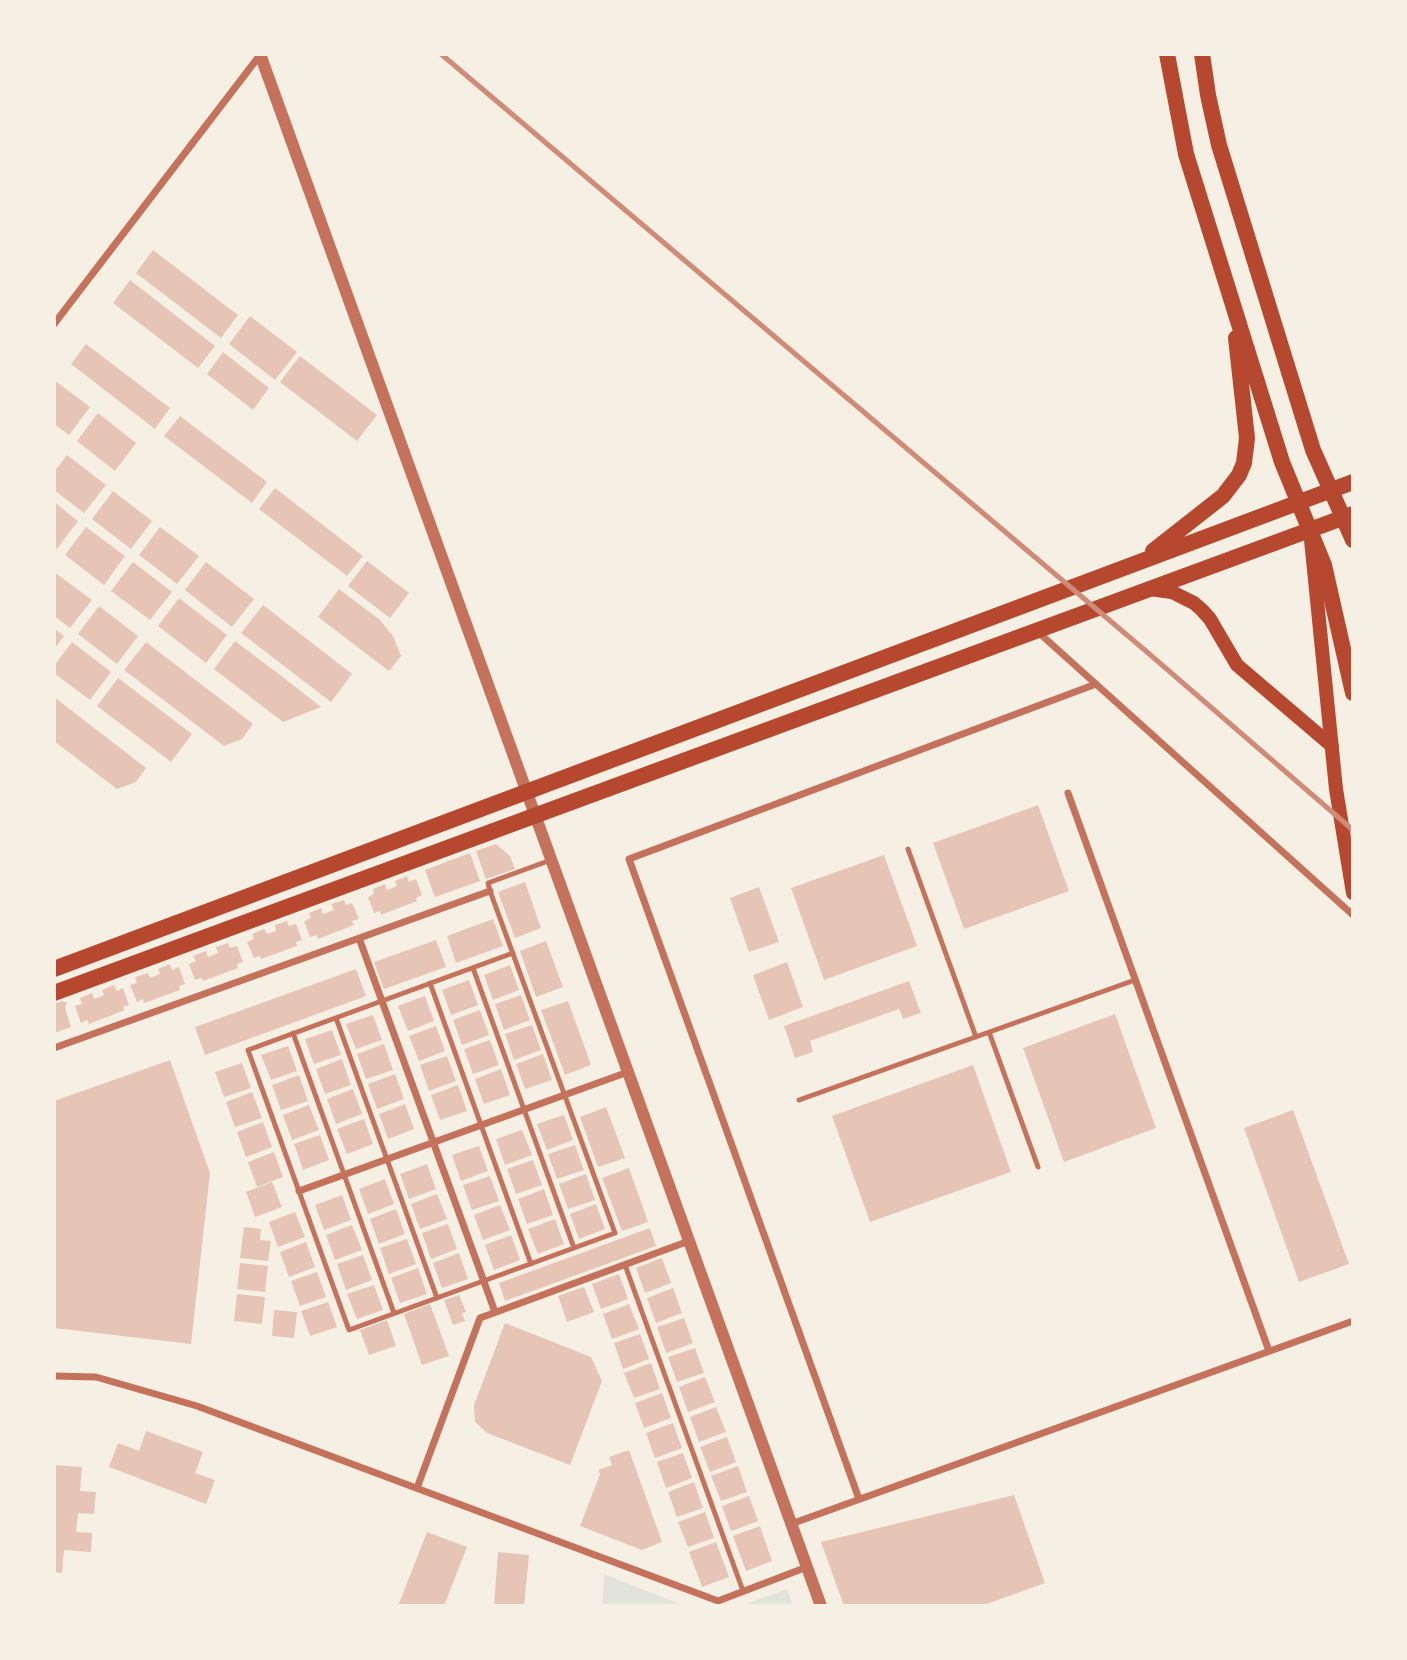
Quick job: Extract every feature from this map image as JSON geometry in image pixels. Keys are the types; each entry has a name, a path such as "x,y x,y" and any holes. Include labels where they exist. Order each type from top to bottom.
{"main road":[{"path":"1167,54 1183,141 1282,462 1325,565 1353,693"},
{"path":"1202,54 1219,145 1313,450 1331,490 1348,516 1353,540"},
{"path":"1140,561 1223,496 1239,475 1244,463 1247,439 1233,304"},
{"path":"54,968 1353,482"},
{"path":"54,993 1348,516"},
{"path":"1310,530 1332,746 1353,893"},
{"path":"1149,589 1172,592 1194,603 1210,619 1237,665 1332,746"}],"street":[{"path":"54,324 260,54"},
{"path":"260,54 821,1606"},
{"path":"1037,631 1353,915"},
{"path":"859,1499 629,859 1096,684"},
{"path":"1068,793 1269,1351"},
{"path":"54,1048 491,891"},
{"path":"359,938 495,1312"},
{"path":"299,1191 628,1072"},
{"path":"417,1488 480,1318 689,1241"},
{"path":"791,1524 1353,1321"},
{"path":"54,1376 96,1377 197,1406 718,1601 807,1567"}],"lane":[{"path":"908,849 976,1037"},
{"path":"513,953 248,1050 349,1330 615,1233 488,883 551,860"},
{"path":"473,968 574,1248"},
{"path":"800,1100 1135,980"},
{"path":"430,983 531,1264"},
{"path":"336,1018 437,1298"},
{"path":"989,1032 1038,1167"},
{"path":"293,1034 394,1313"},
{"path":"625,1265 743,1591"}],"shaded area":[{"path":"604,1574 685,1606 602,1606"},
{"path":"787,1589 793,1606 741,1606"}],"building":[{"path":"153,250 238,315 221,338 136,273"},
{"path":"130,280 215,346 198,368 113,303"},
{"path":"250,316 297,352 275,380 229,344"},
{"path":"86,344 170,408 155,429 71,364"},
{"path":"223,352 269,388 253,410 207,374"},
{"path":"300,356 377,415 357,441 280,382"},
{"path":"54,380 90,407 69,435 54,424"},
{"path":"98,413 136,443 115,471 77,441"},
{"path":"180,416 267,482 252,503 164,436"},
{"path":"67,455 106,485 84,513 54,490 54,472"},
{"path":"275,488 363,556 347,576 259,509"},
{"path":"113,491 152,521 131,549 92,519"},
{"path":"54,502 78,521 57,549 54,547"},
{"path":"86,527 125,556 104,585 65,555"},
{"path":"160,527 199,556 177,584 139,555"},
{"path":"367,561 409,593 390,618 348,586"},
{"path":"133,562 172,592 150,620 111,591"},
{"path":"206,562 254,599 232,627 185,590"},
{"path":"54,572 92,600 70,628 54,616"},
{"path":"339,589 380,620 393,636 401,656 389,671 318,617"},
{"path":"179,598 227,635 206,663 158,626"},
{"path":"263,605 352,674 331,702 241,633"},
{"path":"99,606 138,636 117,664 78,634"},
{"path":"54,628 64,636 54,649"},
{"path":"235,641 321,707 283,722 262,706 214,669"},
{"path":"72,642 111,672 90,700 54,673 54,666"},
{"path":"146,642 253,724 242,739 224,746 124,670"},
{"path":"118,678 192,734 171,762 97,706"},
{"path":"54,697 146,768 136,782 117,789 54,741"},
{"path":"1038,805 1069,891 964,929 933,843"},
{"path":"496,844 510,856 515,869 486,879 476,851"},
{"path":"470,853 480,881 435,897 425,870"},
{"path":"884,855 917,946 824,980 791,888"},
{"path":"407,876 409,882 416,879 422,895 416,898 417,901 381,915 380,911 374,913 368,897 374,894 373,889 385,884 387,890 397,886 395,881"},
{"path":"525,882 541,928 515,938 498,892"},
{"path":"759,887 779,942 749,952 730,898"},
{"path":"344,900 346,905 352,903 359,919 352,921 354,925 318,939 317,935 310,937 304,921 311,918 309,913 321,908 323,914 334,910 331,904"},
{"path":"493,919 503,946 456,963 447,936"},
{"path":"287,921 289,926 296,924 302,940 296,942 297,946 261,959 260,956 254,958 247,942 254,939 252,934 264,929 267,934 276,931 275,925"},
{"path":"436,940 446,967 384,989 374,962"},
{"path":"546,941 563,987 536,997 520,951"},
{"path":"228,943 230,948 237,946 243,962 237,964 238,968 203,981 201,978 195,980 189,964 196,961 193,956 206,951 208,957 218,953 216,947"},
{"path":"787,962 803,1007 769,1020 753,975"},
{"path":"170,964 172,970 179,967 185,984 179,986 180,990 144,1003 143,999 137,1002 130,985 137,983 135,977 148,973 150,978 160,974 158,969"},
{"path":"510,965 519,990 493,1000 484,975"},
{"path":"356,969 366,996 205,1055 195,1027"},
{"path":"469,980 478,1005 451,1015 442,990"},
{"path":"909,981 921,1013 903,1019 899,1009 810,1041 813,1052 795,1058 784,1026"},
{"path":"114,985 117,991 123,988 129,1005 123,1007 125,1010 89,1024 87,1020 81,1023 75,1006 82,1004 80,998 92,993 94,999 104,995 102,990"},
{"path":"521,995 530,1020 504,1030 495,1004"},
{"path":"425,996 434,1021 408,1031 398,1006"},
{"path":"62,1001 67,1003 65,1008 71,1027 54,1033 54,1004"},
{"path":"568,1001 591,1065 565,1075 541,1010"},
{"path":"480,1010 489,1035 462,1045 453,1020"},
{"path":"1115,1014 1156,1128 1064,1162 1023,1048"},
{"path":"373,1015 382,1040 356,1049 346,1024"},
{"path":"532,1025 541,1050 514,1060 505,1034"},
{"path":"436,1026 445,1051 419,1061 409,1036"},
{"path":"332,1030 341,1055 314,1064 305,1039"},
{"path":"490,1040 499,1065 473,1074 464,1049"},
{"path":"384,1044 393,1070 366,1079 357,1054"},
{"path":"288,1046 297,1071 271,1080 261,1055"},
{"path":"543,1054 552,1080 525,1089 516,1064"},
{"path":"447,1056 456,1081 429,1091 420,1065"},
{"path":"342,1059 351,1085 325,1094 316,1069"},
{"path":"170,1060 210,1173 191,1344 54,1328 54,1101"},
{"path":"242,1063 251,1088 224,1097 215,1072"},
{"path":"973,1065 1011,1172 870,1222 832,1116"},
{"path":"501,1069 510,1095 484,1104 475,1079"},
{"path":"395,1074 404,1099 377,1109 368,1084"},
{"path":"299,1075 308,1101 281,1110 272,1085"},
{"path":"458,1085 467,1111 440,1120 431,1095"},
{"path":"353,1089 362,1114 336,1124 327,1099"},
{"path":"252,1092 262,1118 235,1127 226,1102"},
{"path":"405,1104 414,1129 388,1139 379,1114"},
{"path":"309,1105 319,1130 292,1140 283,1115"},
{"path":"606,1107 625,1158 598,1167 580,1117"},
{"path":"1293,1110 1349,1264 1299,1282 1244,1128"},
{"path":"564,1115 573,1140 547,1150 537,1124"},
{"path":"364,1119 373,1144 347,1154 337,1129"},
{"path":"263,1122 272,1147 246,1157 237,1132"},
{"path":"522,1130 532,1155 505,1165 496,1139"},
{"path":"320,1135 329,1160 303,1170 294,1144"},
{"path":"575,1145 584,1170 557,1179 548,1154"},
{"path":"479,1146 488,1171 461,1181 452,1155"},
{"path":"274,1152 283,1177 257,1187 248,1162"},
{"path":"533,1160 542,1185 516,1194 507,1169"},
{"path":"427,1164 436,1189 409,1199 400,1174"},
{"path":"629,1168 648,1222 622,1231 602,1178"},
{"path":"586,1174 595,1200 568,1209 559,1184"},
{"path":"490,1176 499,1201 472,1210 463,1185"},
{"path":"385,1179 394,1204 368,1214 359,1189"},
{"path":"272,1182 282,1207 255,1217 246,1192"},
{"path":"544,1189 553,1215 527,1224 518,1199"},
{"path":"437,1194 447,1219 420,1229 411,1204"},
{"path":"342,1195 351,1220 324,1230 315,1205"},
{"path":"596,1204 605,1229 579,1239 570,1214"},
{"path":"500,1205 510,1230 483,1240 474,1215"},
{"path":"396,1209 405,1234 379,1244 370,1219"},
{"path":"295,1212 305,1237 278,1247 269,1222"},
{"path":"555,1219 564,1244 538,1254 528,1229"},
{"path":"448,1224 457,1249 431,1259 422,1233"},
{"path":"352,1225 362,1250 335,1260 326,1235"},
{"path":"244,1227 261,1229 260,1240 271,1241 268,1261 240,1258"},
{"path":"650,1228 656,1246 505,1301 499,1283"},
{"path":"511,1235 520,1260 494,1270 485,1245"},
{"path":"407,1239 416,1264 389,1274 380,1248"},
{"path":"306,1242 315,1267 289,1277 280,1252"},
{"path":"459,1253 468,1279 442,1288 433,1263"},
{"path":"363,1255 372,1280 346,1290 337,1264"},
{"path":"662,1258 671,1283 645,1293 636,1268"},
{"path":"240,1263 268,1266 265,1292 237,1289"},
{"path":"418,1268 427,1294 400,1303 391,1278"},
{"path":"317,1272 326,1297 300,1306 291,1281"},
{"path":"619,1274 628,1299 601,1309 592,1284"},
{"path":"374,1285 383,1310 357,1319 347,1294"},
{"path":"584,1287 594,1312 567,1322 558,1296"},
{"path":"673,1288 682,1313 656,1323 647,1298"},
{"path":"237,1294 265,1297 262,1324 234,1321"},
{"path":"459,1295 466,1312 462,1313 465,1321 453,1325 444,1300"},
{"path":"328,1302 337,1327 310,1336 301,1311"},
{"path":"430,1304 449,1356 422,1365 404,1314"},
{"path":"629,1304 639,1329 612,1339 603,1314"},
{"path":"274,1310 297,1312 294,1338 272,1336"},
{"path":"684,1318 693,1343 666,1353 657,1327"},
{"path":"387,1320 396,1346 369,1355 360,1330"},
{"path":"505,1323 591,1357 602,1381 570,1465 487,1433 475,1422 474,1405"},
{"path":"640,1334 649,1359 623,1369 614,1343"},
{"path":"695,1348 704,1373 677,1382 668,1357"},
{"path":"651,1363 660,1389 634,1398 624,1373"},
{"path":"705,1377 715,1402 688,1412 679,1387"},
{"path":"662,1393 671,1418 644,1428 635,1403"},
{"path":"716,1407 726,1432 699,1442 690,1417"},
{"path":"673,1423 682,1448 655,1458 646,1433"},
{"path":"146,1431 203,1452 195,1473 215,1480 206,1504 109,1467 118,1443 139,1451"},
{"path":"727,1437 736,1462 710,1472 700,1447"},
{"path":"629,1450 662,1542 642,1550 580,1526 600,1474 598,1470 612,1465 609,1457"},
{"path":"683,1453 692,1478 666,1488 657,1462"},
{"path":"54,1465 82,1467 80,1491 96,1492 94,1514 78,1513 76,1532 92,1533 91,1552 64,1550 62,1573 54,1572"},
{"path":"738,1466 747,1492 721,1501 711,1476"},
{"path":"694,1482 703,1508 677,1517 668,1492"},
{"path":"1014,1495 1045,1583 981,1606 844,1606 821,1542"},
{"path":"749,1496 758,1521 731,1531 722,1506"},
{"path":"705,1512 714,1538 688,1547 678,1522"},
{"path":"760,1526 772,1561 746,1571 733,1536"},
{"path":"427,1532 467,1547 444,1606 398,1606"},
{"path":"716,1542 729,1577 702,1587 689,1552"},
{"path":"498,1552 529,1555 524,1606 494,1606"}],"railway":[{"path":"441,54 1353,830"}]}
